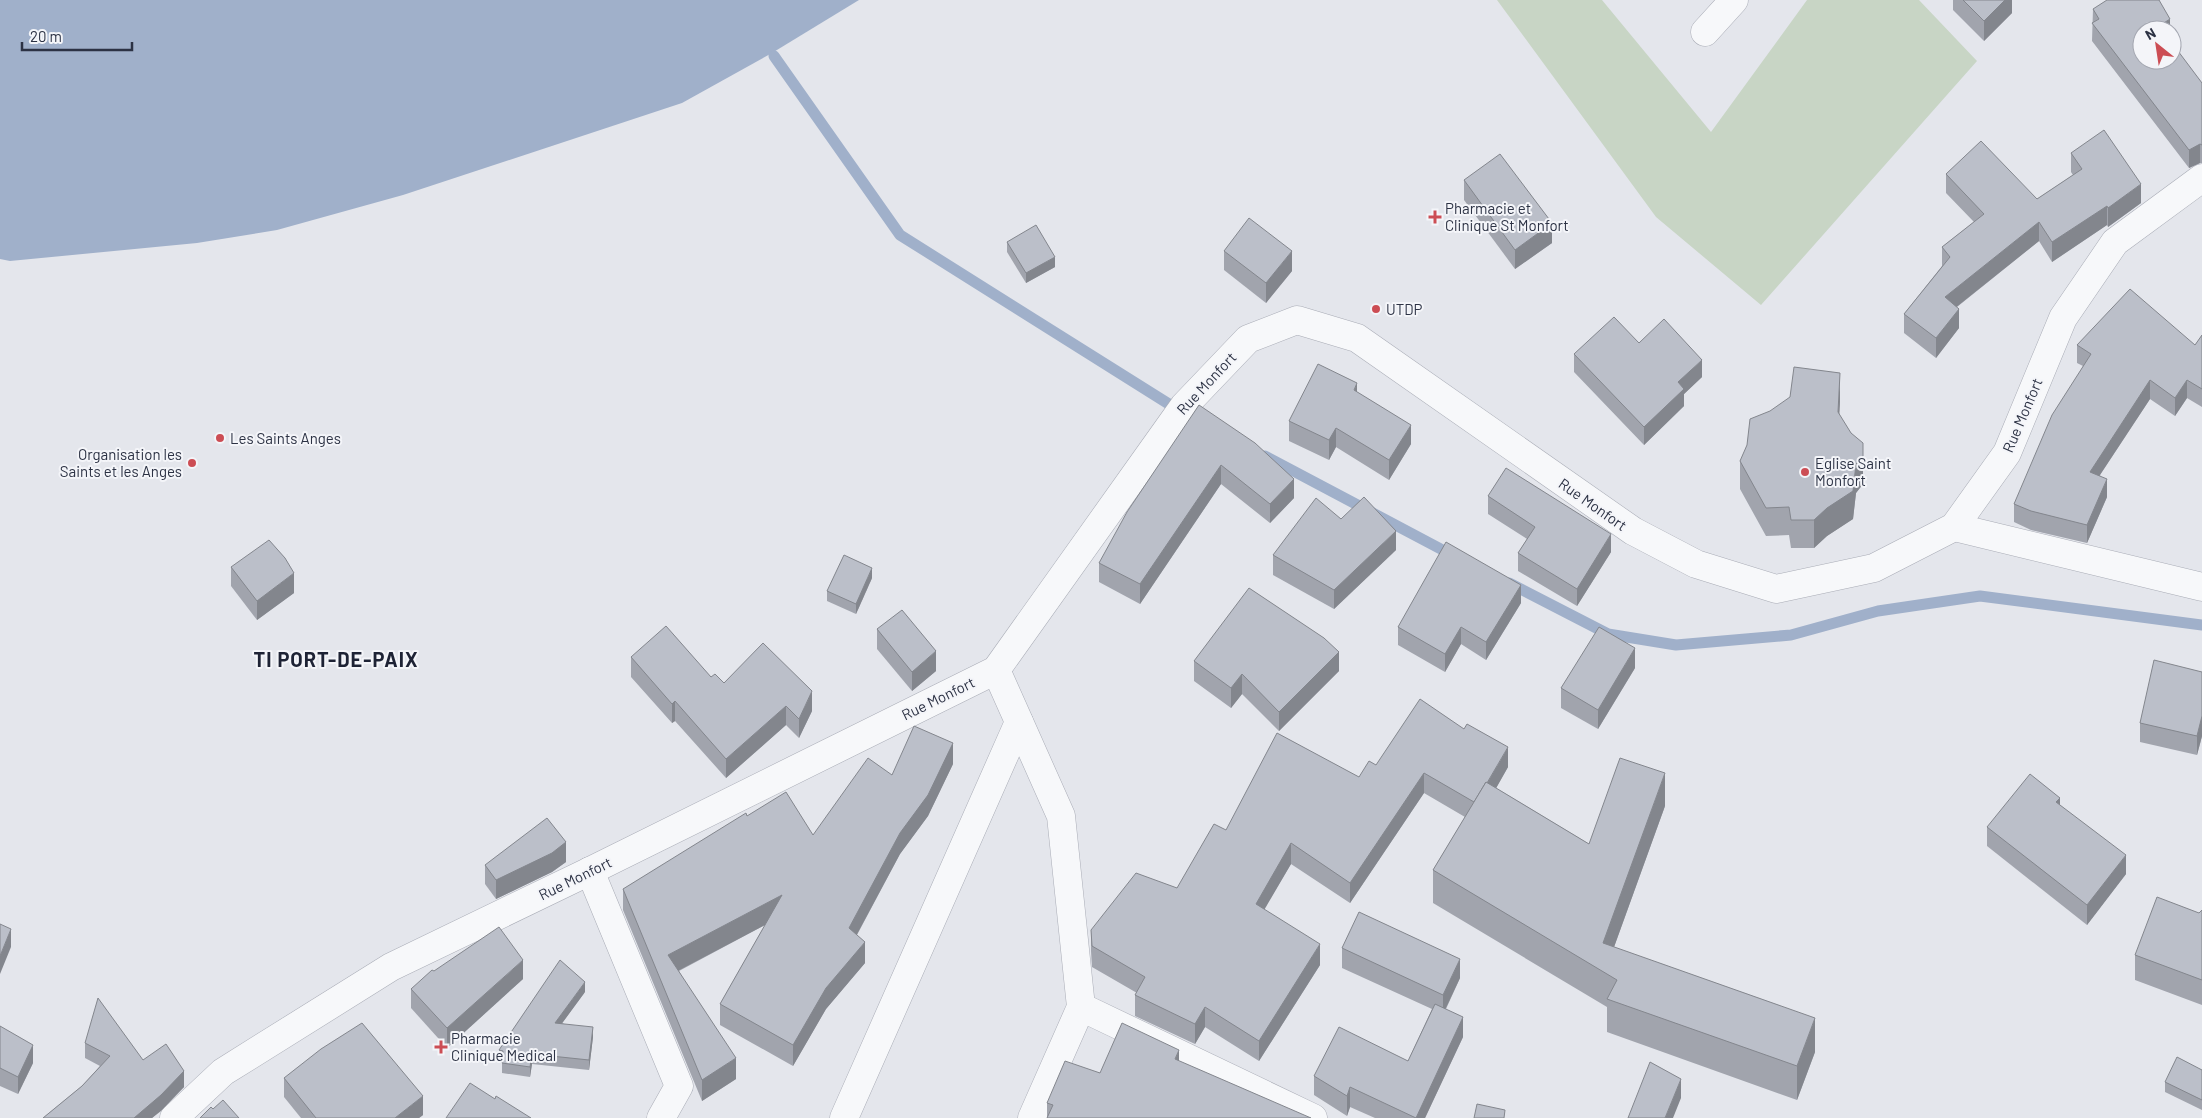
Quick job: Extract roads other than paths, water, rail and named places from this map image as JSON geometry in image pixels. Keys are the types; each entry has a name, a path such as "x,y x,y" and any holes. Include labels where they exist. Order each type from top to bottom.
{"street":[{"path":"1705,32 1734,0"},
{"name":"Rue Monfort","path":"174,1118 223,1072 391,966 590,871 996,670 1184,406 1248,339 1297,320 1357,338 1633,531 1696,564 1776,589 1874,568 1954,527 2007,453 2063,318 2115,242 2202,178"},
{"path":"1954,527 2202,587"},
{"path":"996,670 1061,816 1081,1007 1032,1118"},
{"path":"844,1118 1019,722"},
{"path":"590,871 679,1086 662,1118"},
{"path":"1081,1007 1313,1118"}],"water":[{"path":"0,0 859,0 772,53 682,103 403,195 277,230 197,243 10,261 0,259"}],"waterway":[{"path":"774,56 900,235 1180,411"},
{"path":"1265,456 1454,556"},
{"path":"1509,583 1608,634 1676,645 1791,635 1878,611 1980,596 2202,625"}],"place":[{"name":"Pharmacie et Clinique St Monfort","path":"1435,217"},
{"name":"UTDP","path":"1376,309"},
{"name":"Les Saints Anges","path":"220,438"},
{"name":"Organisation les Saints et les Anges","path":"192,463"},
{"name":"Eglise Saint Monfort","path":"1805,472"},
{"name":"Pharmacie Clinique Medical","path":"441,1047"}],"district":[{"name":"TI PORT-DE-PAIX","path":"336,659"}]}
